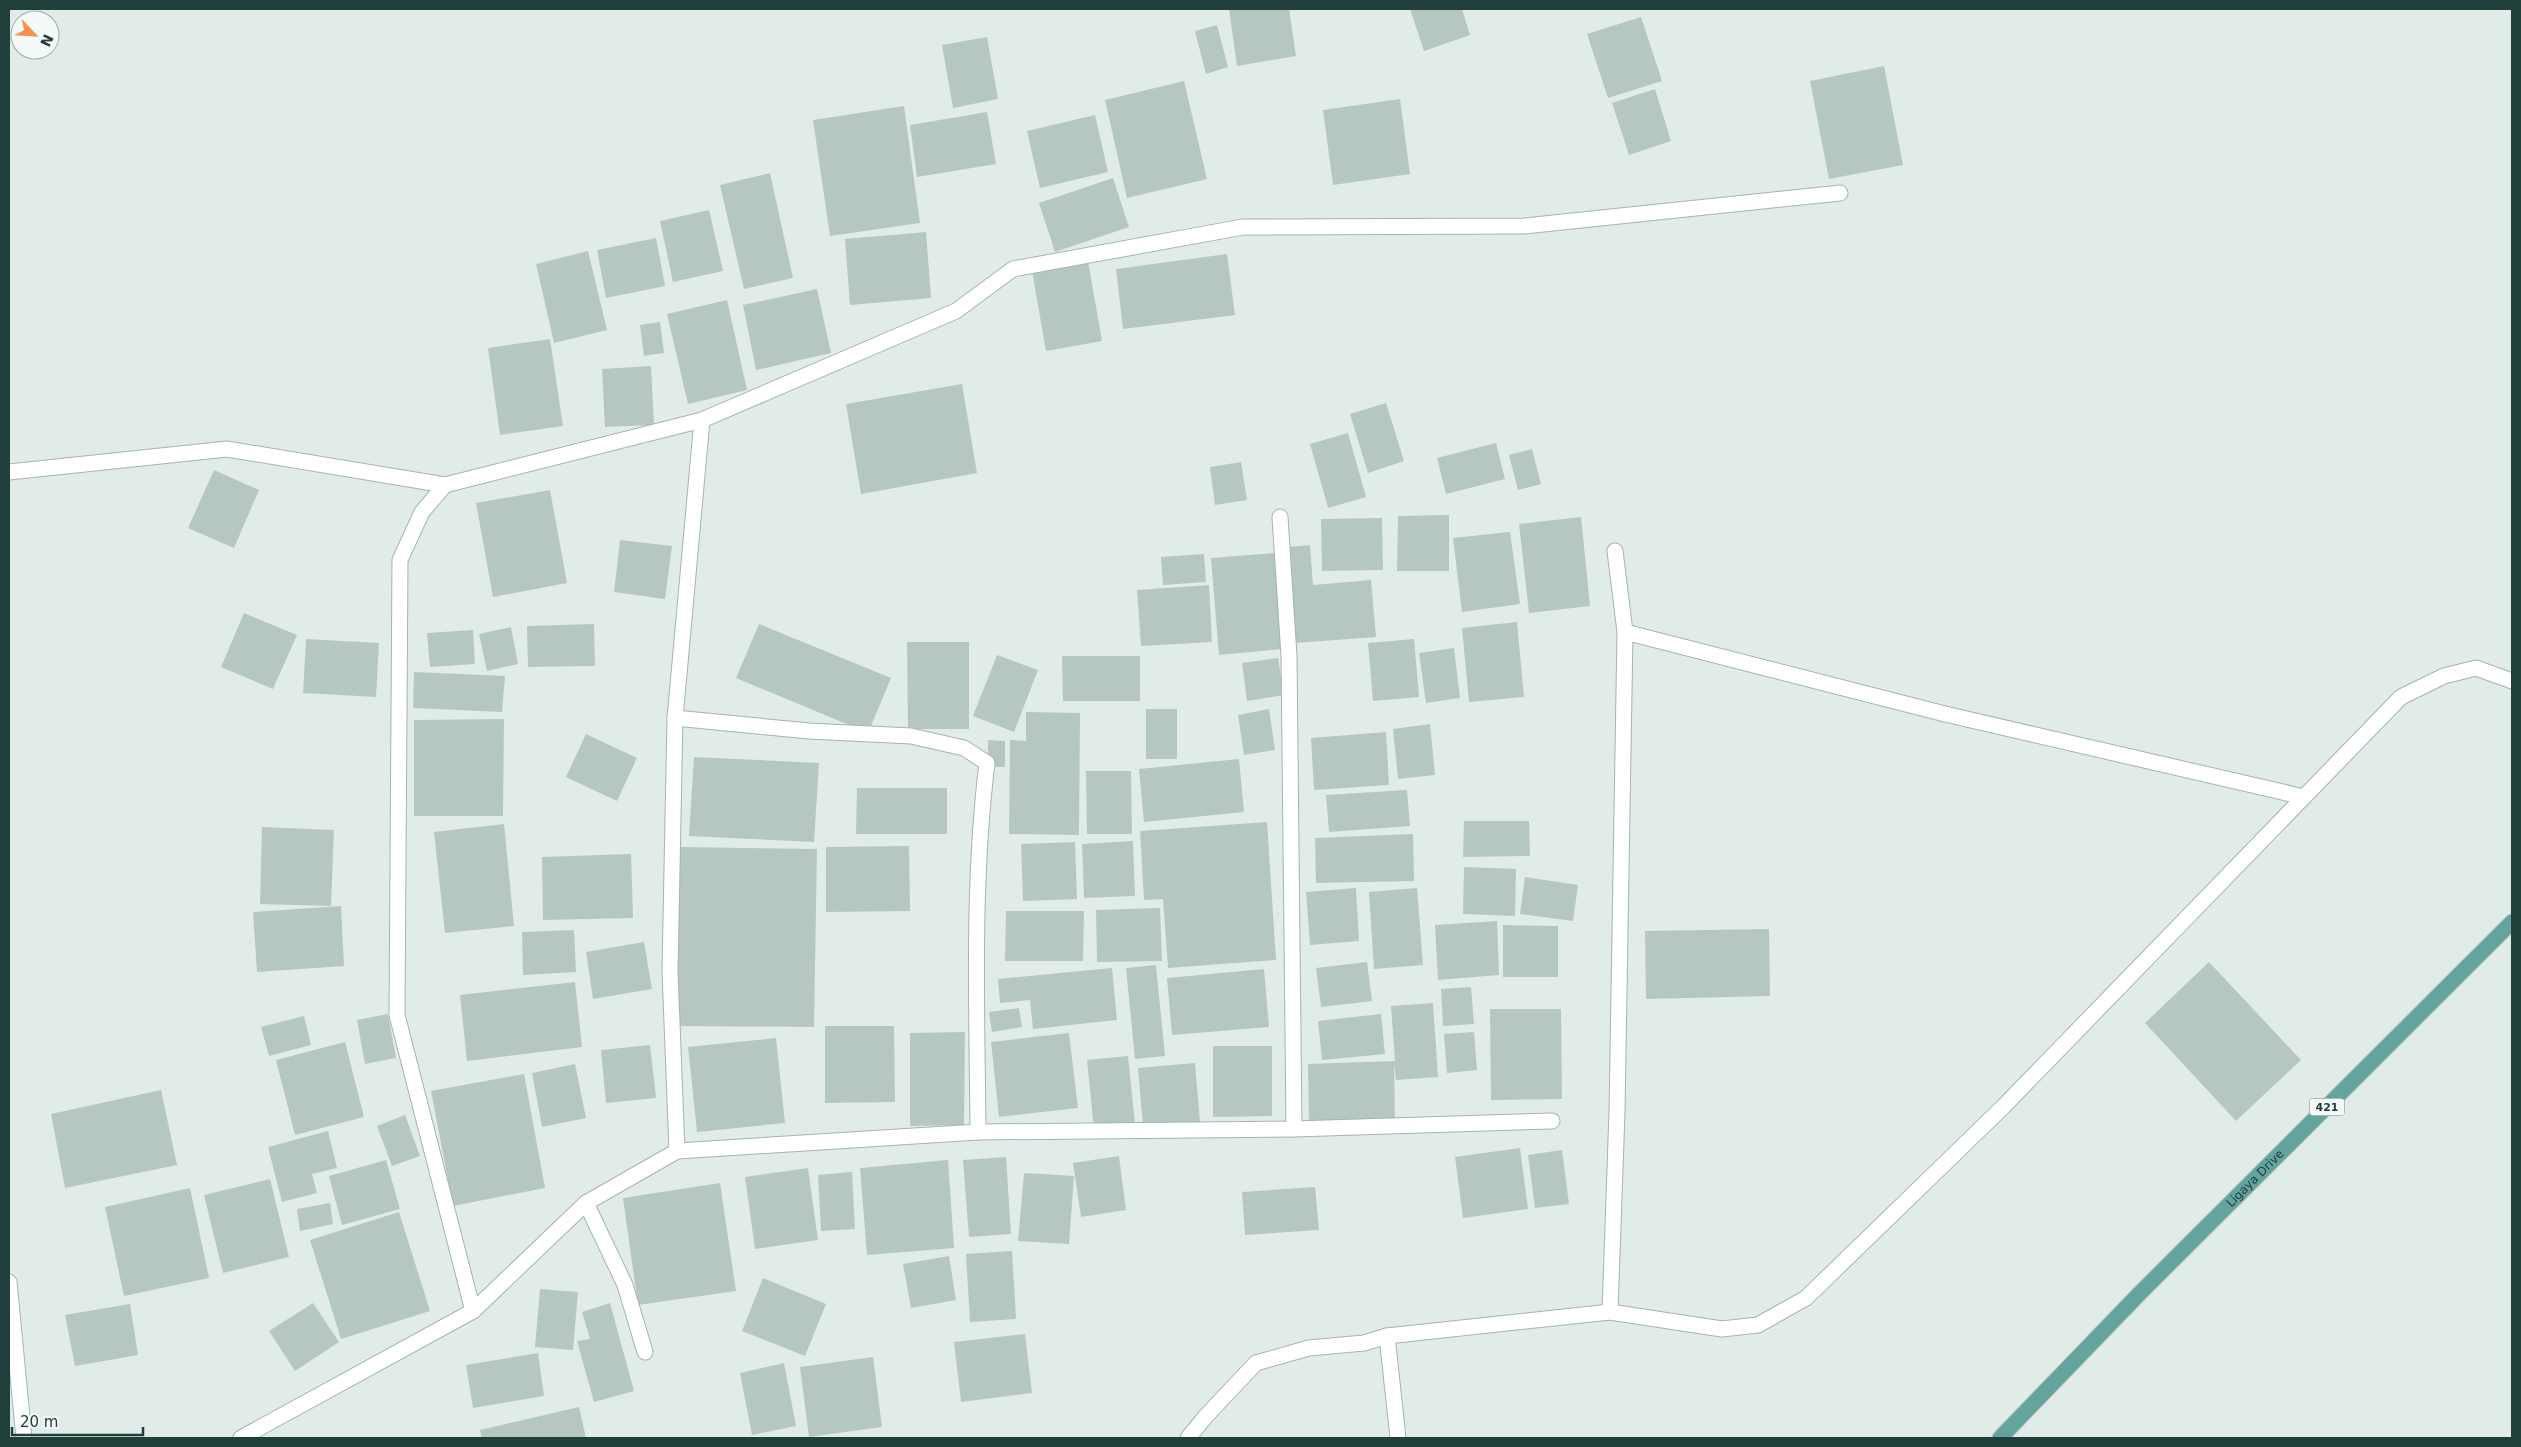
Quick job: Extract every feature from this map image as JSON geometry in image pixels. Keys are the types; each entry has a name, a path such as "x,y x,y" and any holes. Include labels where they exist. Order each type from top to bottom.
{"main road":[{"name":"Ligaya Drive","path":"2000,1438 2141,1292 2512,922"}],"street":[{"path":"9,472 227,449 445,485 702,420 956,311 1013,269 1243,228 1524,226 1840,193"},
{"path":"677,1151 670,971 675,718 702,420"},
{"path":"445,485 422,512 400,560 397,1015 473,1311"},
{"path":"1280,518 1289,656 1294,1129"},
{"path":"1610,1312 1617,1112 1625,632 1615,551"},
{"path":"1625,632 1945,714 2304,797"},
{"path":"1188,1438 1256,1363 1309,1348 1364,1343 1387,1336 1610,1312 1722,1329 1758,1325 1806,1298 2003,1107 2401,697 2444,676 2476,668 2512,681"},
{"path":"675,718 809,731 911,736 964,748 987,763 979,825 977,977 978,1132"},
{"path":"241,1438 473,1311 586,1203 677,1151 978,1132 1294,1129 1552,1121"},
{"path":"586,1203 625,1285 645,1352"},
{"path":"9,1282 24,1438"},
{"path":"1387,1336 1398,1438"}],"building":[{"path":"1229,9 1289,9 1296,56 1237,66"},
{"path":"1410,9 1462,9 1470,35 1424,51"},
{"path":"1641,17 1662,81 1608,98 1587,34"},
{"path":"1217,25 1228,67 1206,74 1195,31"},
{"path":"987,37 998,99 953,108 942,45"},
{"path":"1884,66 1903,165 1829,179 1810,81"},
{"path":"1184,81 1207,179 1127,198 1105,100"},
{"path":"1655,89 1671,141 1629,155 1612,103"},
{"path":"1400,99 1410,174 1333,185 1323,110"},
{"path":"904,106 920,223 830,236 813,120"},
{"path":"987,112 996,164 917,177 910,125"},
{"path":"1095,115 1108,172 1040,188 1027,131"},
{"path":"770,173 793,278 744,289 720,185"},
{"path":"1113,178 1129,227 1055,252 1039,203"},
{"path":"709,210 723,271 673,282 660,221"},
{"path":"926,232 931,298 850,305 845,239"},
{"path":"656,238 665,286 606,298 597,250"},
{"path":"588,251 607,330 554,343 536,264"},
{"path":"1227,254 1235,315 1123,329 1116,269"},
{"path":"1088,261 1102,341 1046,351 1032,271"},
{"path":"817,289 831,353 756,370 743,305"},
{"path":"727,300 747,390 688,404 667,314"},
{"path":"660,322 664,353 644,356 640,325"},
{"path":"550,339 563,426 500,435 488,348"},
{"path":"651,366 654,425 605,427 602,369"},
{"path":"962,384 977,473 861,494 846,404"},
{"path":"1386,403 1404,461 1368,473 1350,414"},
{"path":"1348,433 1366,497 1328,508 1310,444"},
{"path":"1496,443 1505,479 1446,494 1437,458"},
{"path":"1532,449 1541,484 1518,490 1509,455"},
{"path":"1241,462 1247,500 1215,505 1210,467"},
{"path":"214,470 259,490 234,548 188,528"},
{"path":"550,490 567,583 493,597 476,503"},
{"path":"1449,515 1449,571 1397,571 1398,516"},
{"path":"1581,517 1590,606 1529,613 1519,524"},
{"path":"1382,518 1383,570 1322,571 1321,519"},
{"path":"1510,532 1520,604 1462,612 1453,538"},
{"path":"620,540 672,546 665,599 614,592"},
{"path":"1310,545 1313,585 1371,580 1376,637 1295,643 1287,547"},
{"path":"1276,553 1284,649 1219,655 1211,558"},
{"path":"1204,554 1206,582 1163,585 1161,557"},
{"path":"1209,585 1212,642 1141,646 1137,590"},
{"path":"244,613 297,635 273,689 221,667"},
{"path":"1517,622 1524,697 1469,702 1462,628"},
{"path":"594,624 595,666 528,667 527,626"},
{"path":"759,624 891,678 868,733 736,678"},
{"path":"511,627 518,664 487,671 479,634"},
{"path":"473,630 475,664 430,667 427,633"},
{"path":"306,639 379,643 376,697 303,693"},
{"path":"1414,639 1419,697 1373,701 1368,643"},
{"path":"907,642 969,642 969,729 908,729"},
{"path":"1454,648 1460,698 1426,703 1419,653"},
{"path":"997,655 1038,670 1014,732 973,716"},
{"path":"1062,656 1140,656 1140,701 1063,701"},
{"path":"1278,658 1284,695 1247,701 1242,663"},
{"path":"414,672 505,676 502,712 413,708"},
{"path":"1146,709 1177,709 1177,759 1146,759"},
{"path":"1269,709 1275,750 1244,755 1238,715"},
{"path":"1026,712 1080,713 1079,835 1009,834 1010,740 1026,741"},
{"path":"504,719 503,816 414,816 414,720"},
{"path":"1430,724 1435,775 1398,779 1393,729"},
{"path":"1386,732 1389,785 1314,790 1311,738"},
{"path":"586,734 637,758 617,801 566,777"},
{"path":"988,740 1005,741 1005,767 988,767"},
{"path":"694,757 819,763 814,842 689,836"},
{"path":"1239,759 1244,812 1144,822 1139,769"},
{"path":"1086,771 1131,771 1132,834 1087,834"},
{"path":"857,788 947,788 947,834 856,834"},
{"path":"1407,790 1410,826 1329,832 1326,795"},
{"path":"1464,821 1529,821 1530,856 1463,857"},
{"path":"1267,822 1276,960 1168,968 1163,899 1144,900 1140,831"},
{"path":"504,824 514,926 445,933 434,832"},
{"path":"262,827 334,830 331,906 260,904"},
{"path":"1413,834 1414,881 1316,883 1315,838"},
{"path":"1133,841 1135,896 1084,898 1082,844"},
{"path":"1075,842 1077,899 1023,901 1021,844"},
{"path":"909,846 910,911 826,912 826,847"},
{"path":"680,847 817,849 814,1027 677,1026"},
{"path":"631,854 633,918 543,920 542,857"},
{"path":"1464,867 1516,869 1515,916 1463,914"},
{"path":"1525,877 1578,885 1573,921 1520,914"},
{"path":"1356,888 1359,941 1310,945 1306,892"},
{"path":"1417,888 1423,965 1374,969 1369,892"},
{"path":"341,906 344,966 257,972 253,912"},
{"path":"1160,908 1162,961 1097,962 1096,910"},
{"path":"1006,911 1084,911 1083,961 1005,961"},
{"path":"1497,921 1499,975 1438,980 1435,925"},
{"path":"1503,925 1558,926 1558,977 1503,977"},
{"path":"1769,929 1770,996 1646,999 1645,931"},
{"path":"574,930 576,972 523,975 522,932"},
{"path":"644,942 652,989 593,999 586,952"},
{"path":"1367,962 1372,1001 1321,1007 1316,968"},
{"path":"2209,962 2301,1060 2236,1121 2145,1023"},
{"path":"1156,965 1165,1056 1135,1059 1126,968"},
{"path":"1112,968 1117,1020 1033,1029 1030,1000 1000,1003 998,979"},
{"path":"1264,969 1269,1027 1172,1035 1167,978"},
{"path":"575,982 582,1047 467,1061 460,995"},
{"path":"1471,987 1474,1024 1443,1026 1441,989"},
{"path":"1433,1003 1438,1077 1396,1080 1394,1063 1395,1122 1309,1125 1308,1064 1395,1061 1391,1006"},
{"path":"1019,1008 1022,1027 992,1032 989,1012"},
{"path":"1490,1009 1561,1009 1562,1099 1491,1100"},
{"path":"388,1014 396,1058 365,1064 357,1020"},
{"path":"1381,1014 1385,1054 1322,1060 1318,1021"},
{"path":"304,1016 311,1045 269,1056 261,1027"},
{"path":"825,1026 894,1026 895,1102 825,1103"},
{"path":"965,1032 964,1125 910,1126 910,1033"},
{"path":"1474,1032 1477,1070 1447,1073 1444,1034"},
{"path":"1069,1033 1078,1108 999,1117 991,1042"},
{"path":"776,1038 785,1123 697,1132 688,1047"},
{"path":"345,1042 364,1117 295,1135 276,1060"},
{"path":"650,1045 656,1098 606,1103 601,1050"},
{"path":"1213,1046 1272,1046 1272,1116 1213,1117"},
{"path":"1128,1056 1135,1124 1094,1129 1087,1060"},
{"path":"1195,1063 1200,1122 1143,1126 1138,1068"},
{"path":"575,1064 586,1118 542,1127 532,1073"},
{"path":"524,1074 545,1188 453,1206 431,1091"},
{"path":"161,1090 177,1165 65,1188 51,1114"},
{"path":"405,1115 420,1156 392,1166 377,1126"},
{"path":"328,1131 337,1168 312,1174 317,1193 282,1202 268,1147"},
{"path":"1520,1148 1528,1209 1463,1218 1455,1157"},
{"path":"1562,1150 1569,1204 1535,1208 1528,1155"},
{"path":"1119,1156 1126,1210 1081,1217 1073,1163"},
{"path":"1006,1157 1011,1234 969,1237 963,1160"},
{"path":"386,1160 400,1209 342,1225 329,1176"},
{"path":"948,1160 954,1248 867,1255 860,1168"},
{"path":"808,1168 818,1240 755,1249 745,1177"},
{"path":"852,1172 855,1229 821,1231 818,1175"},
{"path":"1024,1173 1074,1176 1069,1244 1018,1241"},
{"path":"270,1179 289,1257 223,1273 204,1195"},
{"path":"720,1183 736,1291 638,1305 623,1198"},
{"path":"1315,1187 1319,1230 1245,1235 1242,1192"},
{"path":"190,1188 209,1278 124,1296 105,1207"},
{"path":"330,1203 333,1224 300,1231 297,1209"},
{"path":"399,1212 430,1311 341,1339 310,1240"},
{"path":"1012,1251 1016,1319 970,1322 966,1254"},
{"path":"949,1256 956,1300 911,1308 903,1264"},
{"path":"763,1278 826,1304 805,1356 742,1331"},
{"path":"540,1289 578,1292 573,1350 535,1347"},
{"path":"313,1303 339,1342 295,1371 269,1331"},
{"path":"610,1303 634,1391 594,1402 577,1341 590,1339 582,1312"},
{"path":"130,1304 138,1355 75,1366 65,1315"},
{"path":"1025,1334 1032,1393 961,1402 954,1342"},
{"path":"538,1353 544,1396 473,1408 466,1365"},
{"path":"873,1357 882,1427 809,1437 800,1367"},
{"path":"784,1363 796,1426 752,1435 740,1373"},
{"path":"579,1407 586,1438 482,1438 480,1430"}]}
